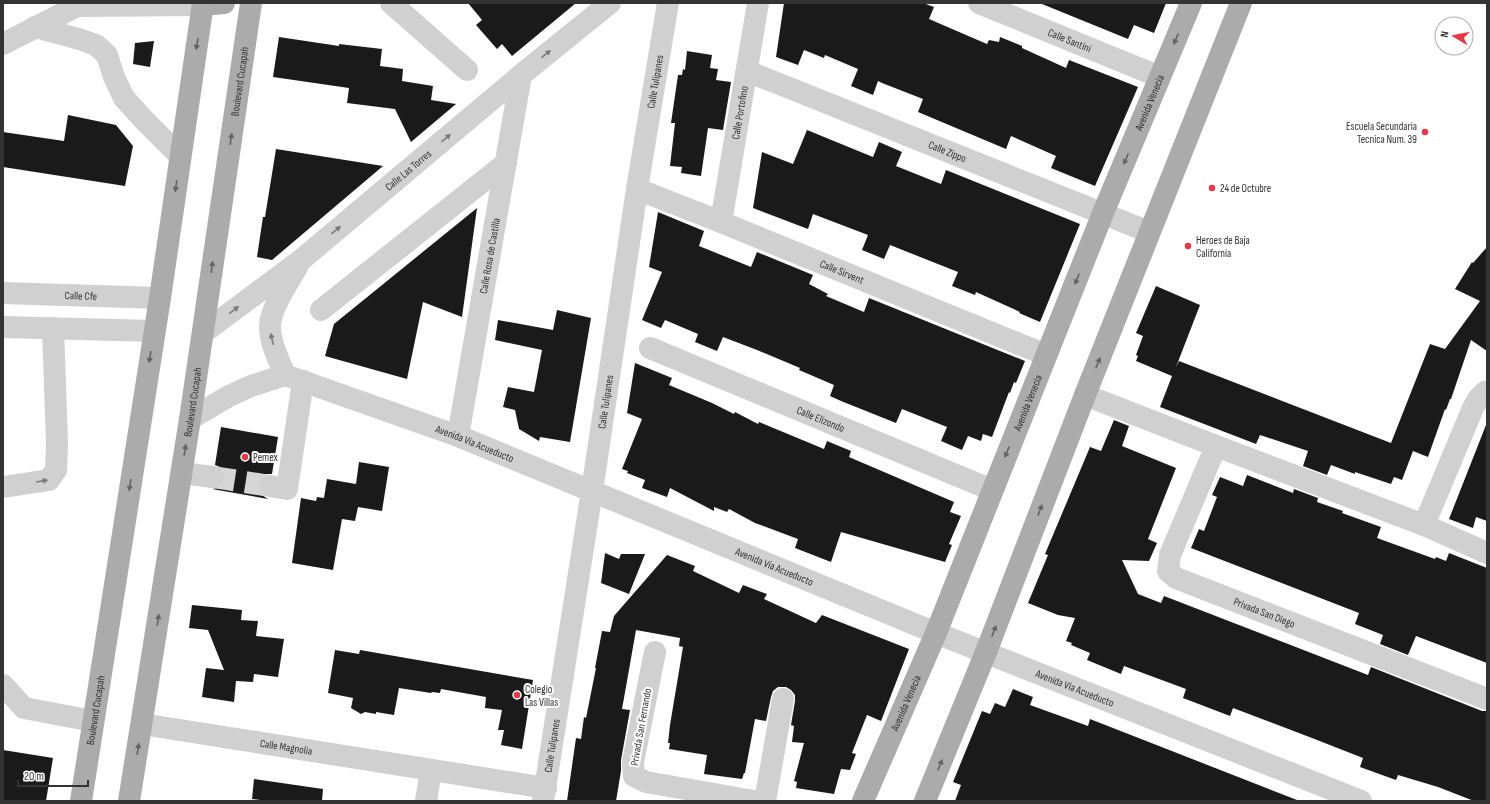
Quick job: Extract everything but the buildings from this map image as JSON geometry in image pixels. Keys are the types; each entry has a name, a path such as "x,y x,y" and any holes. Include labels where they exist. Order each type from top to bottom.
{"main road":[{"name":"Boulevard Cucapah","path":"129,801 182,473 251,3"},
{"name":"Avenida Venecia","path":"863,801 936,633 1103,214 1191,3"},
{"path":"925,801 986,652 1149,232 1242,3"},
{"name":"Boulevard Cucapah","path":"81,801 160,298 180,156 210,4"}],"street":[{"path":"392,3 467,70"},
{"name":"Calle Las Torres","path":"202,334 301,260 521,75 610,3"},
{"name":"Calle Tulipanes","path":"544,794 592,491 637,189 668,3"},
{"name":"Calle Portofino","path":"721,222 758,3"},
{"name":"Calle Santini","path":"979,3 1160,77"},
{"path":"3,44 80,5 210,4"},
{"path":"35,27 96,45 108,55 114,77 124,98 180,156"},
{"name":"Calle Zippo","path":"746,71 1149,232"},
{"name":"Calle Rosa de Castilla","path":"458,436 521,75"},
{"path":"321,310 506,163"},
{"name":"Calle Sirvent","path":"637,189 1046,355"},
{"path":"270,486 287,489 294,378 275,353 270,332 271,316 301,260"},
{"name":"Calle Cfe","path":"3,293 160,298"},
{"path":"92,330 93,296"},
{"path":"3,327 154,331"},
{"path":"3,486 49,480 56,470 57,444 53,328"},
{"name":"Calle Elizondo","path":"650,348 992,490"},
{"path":"190,419 229,396 251,386 294,378"},
{"name":"Avenida Vía Acueducto","path":"294,378 458,436 936,633 1361,801"},
{"path":"1424,525 1473,408 1478,399 1485,392 1487,393"},
{"path":"1085,395 1424,525 1487,552"},
{"name":"Privada San Diego","path":"1216,446 1170,555 1168,571 1176,578 1487,699"},
{"path":"182,473 213,477"},
{"name":"Privada San Fernando","path":"655,652 633,762 634,776 646,782 754,801"},
{"path":"3,685 24,708 93,721"},
{"path":"765,801 783,699"},
{"name":"Calle Magnolia","path":"142,724 430,770 544,794"},
{"path":"426,801 430,770"}],"tunnel":[{"path":"213,477 270,486"}],"place":[{"name":"Escuela Secundaria Tecnica Num. 39","path":"1425,132"},
{"name":"24 de Octubre","path":"1212,188"},
{"name":"Heroes de Baja California","path":"1188,246"},
{"name":"Pemex","path":"245,457"},
{"name":"Colegio Las Villas","path":"517,695"}]}
